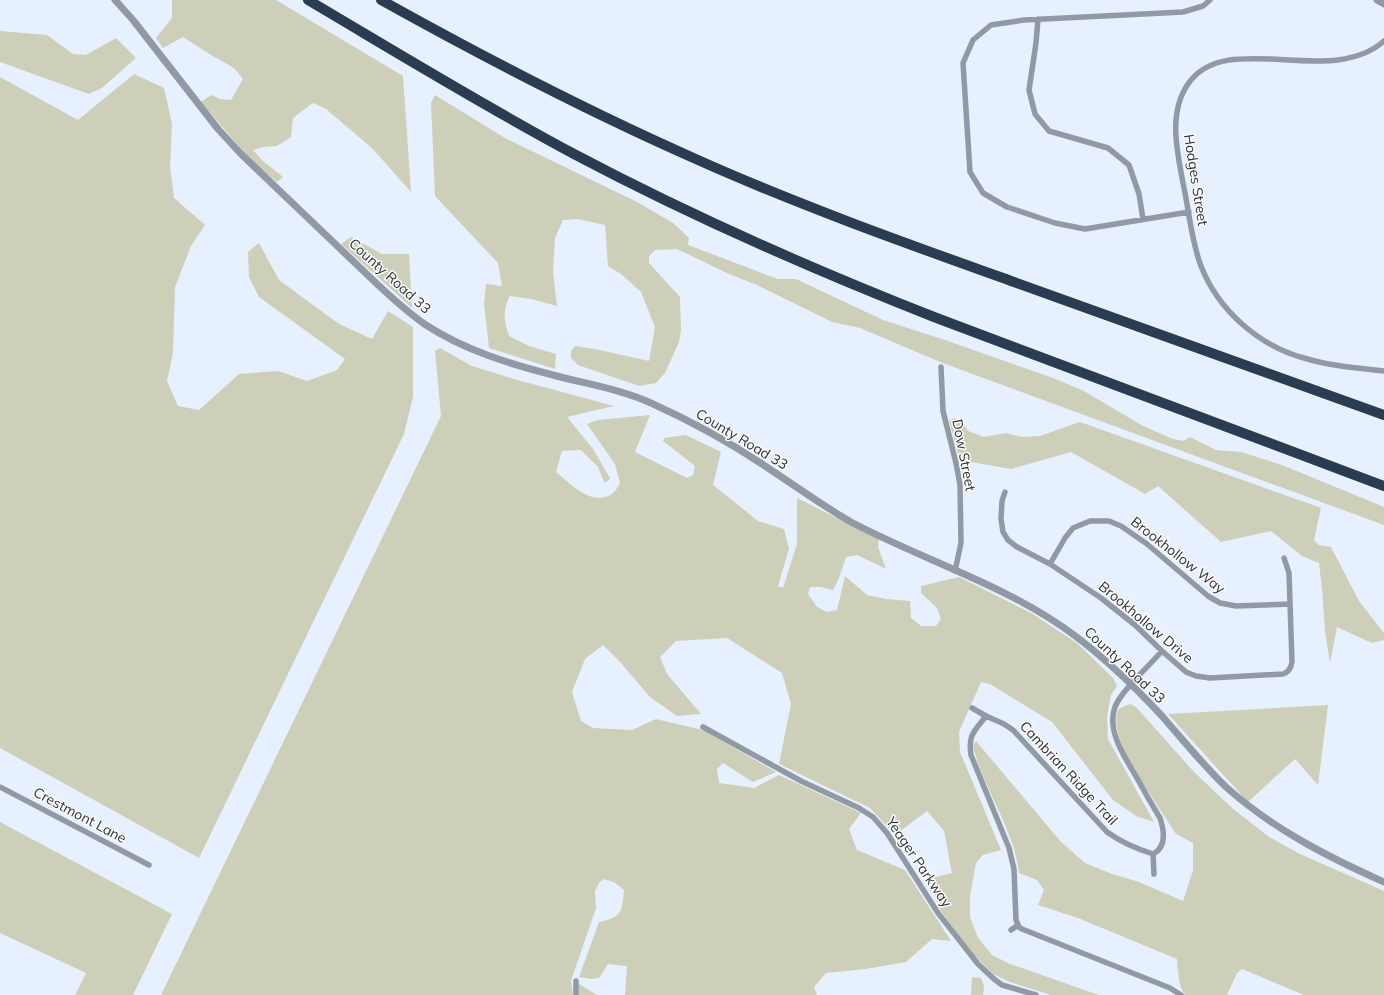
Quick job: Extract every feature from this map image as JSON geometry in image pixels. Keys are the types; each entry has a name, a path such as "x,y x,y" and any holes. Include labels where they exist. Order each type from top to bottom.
{"highway":[{"path":"308,0 566,150 746,238 934,317 1384,486"},
{"path":"381,0 472,50 584,108 699,161 767,190 905,243 1384,415"}],"street":[{"name":"County Road 33","path":"115,0 142,31 214,124 244,157 376,283 424,324 453,341 507,362 555,376 625,393 652,403 730,443 825,507 852,522 955,571 979,580 1047,617 1098,654 1162,717 1216,777 1249,806 1300,841 1327,856 1384,882"},
{"path":"1189,212 1086,229 1055,223 1008,207 983,193 970,172 963,63 973,40 991,25 1038,19 1183,12 1203,6 1210,0"},
{"path":"1377,0 1384,4"},
{"path":"1038,19 1029,90 1036,114 1050,131 1108,148 1129,165 1139,194 1144,219"},
{"name":"Hodges Street","path":"1384,41 1365,53 1343,60 1315,62 1232,59 1217,62 1197,73 1188,84 1183,92 1175,118 1177,143 1197,254 1208,282 1225,306 1247,328 1275,347 1289,354 1328,364 1384,372"},
{"name":"Dow Street","path":"941,367 943,411 960,485 961,543 955,571"},
{"name":"Brookhollow Drive","path":"1005,492 1001,512 1002,527 1008,540 1017,547 1050,564 1118,610 1186,672 1202,677 1210,678 1286,673 1290,669 1292,662 1290,604 1288,568 1284,558"},
{"name":"Brookhollow Way","path":"1050,564 1065,538 1073,528 1090,521 1109,521 1121,526 1147,544 1208,596 1220,603 1236,606 1290,604"},
{"path":"1154,874 1153,854 1159,850 1162,844 1162,823 1120,750 1114,728 1113,717 1116,706 1121,697 1162,651"},
{"name":"Cambrian Ridge Trail","path":"972,708 1013,730 1107,832 1144,852 1153,854"},
{"path":"986,716 972,734 969,744 971,755 1010,853 1014,869 1018,925 1022,929 1170,988 1181,995"},
{"name":"Yeager Parkway","path":"703,727 801,781 859,808 873,817 887,833 942,919 978,964 1002,985 1036,995"},
{"name":"Crestmont Lane","path":"0,787 149,865"},
{"path":"1011,930 1018,925"},
{"path":"576,981 576,995"}],"green space":[{"path":"172,0 276,0 403,76 411,192 372,148 326,109 313,103 293,118 291,137 277,146 253,150 263,161 283,177 277,182 252,162 201,102 211,95 220,99 231,100 243,79 234,68 183,37 163,48 156,38 172,18"},
{"path":"0,31 47,35 73,54 86,55 116,38 136,58 102,88 89,94 0,62"},
{"path":"134,74 164,88 172,124 170,166 174,198 205,225 191,246 175,287 173,353 167,381 178,406 199,410 239,374 278,371 307,381 337,370 345,359 259,297 249,277 248,252 259,243 279,280 339,324 372,339 388,311 413,327 413,397 404,434 199,858 0,748 0,77 78,120"},
{"path":"435,95 505,138 637,202 673,223 689,238 688,245 778,279 796,279 883,320 1053,378 1084,391 1143,426 1173,439 1184,441 1190,437 1216,450 1241,452 1282,465 1384,507 1384,525 940,362 860,328 832,322 757,285 729,274 677,249 655,250 649,256 649,263 680,297 681,330 679,342 665,373 656,383 639,386 578,365 571,358 571,351 575,346 649,361 655,327 641,292 621,274 608,266 605,225 577,219 563,220 555,238 553,272 557,306 531,299 510,296 507,301 505,311 505,321 509,336 529,346 556,354 555,369 489,348 484,303 486,284 502,286 498,263 435,196 431,103"},
{"path":"351,237 382,254 409,254 412,308 341,244"},
{"path":"440,348 472,366 614,406 567,417 593,449 610,478 608,481 604,482 598,467 581,450 562,451 556,472 582,493 597,498 605,497 614,492 620,483 615,464 587,424 598,420 650,415 635,452 687,478 693,475 695,466 663,441 664,438 686,435 721,452 713,485 758,521 784,529 789,549 778,586 783,588 797,544 797,498 879,539 878,547 886,569 857,555 846,557 833,590 821,587 810,587 808,594 817,607 827,612 837,610 845,576 867,595 886,599 910,601 911,618 921,626 936,626 941,619 937,608 921,593 921,586 959,577 1031,613 1077,643 1113,678 1117,686 1111,695 1107,717 1108,739 1154,822 1136,816 1113,800 1052,722 990,684 981,682 959,732 960,752 1001,850 983,855 976,863 970,896 970,917 978,938 992,955 1010,964 1099,995 1051,995 1010,982 993,974 970,951 941,911 931,885 936,877 952,873 944,831 927,811 895,835 870,808 779,764 791,704 782,673 727,638 676,641 660,657 667,674 701,714 677,716 650,697 621,663 603,645 585,659 572,692 581,721 593,728 632,730 656,719 703,730 776,772 753,782 723,763 717,769 719,783 754,788 779,775 861,813 849,829 857,850 905,870 951,941 932,939 906,962 865,969 826,973 814,987 817,995 625,995 627,966 608,964 599,978 591,979 579,977 599,922 616,916 621,908 624,890 614,882 604,879 599,883 595,891 596,908 571,981 573,995 161,995 441,416 435,351"},
{"path":"954,418 962,421 968,431 984,437 1006,433 1022,437 1040,436 1080,422 1321,508 1314,540 1319,545 1331,547 1359,601 1384,633 1384,640 1372,643 1337,627 1330,663 1325,631 1319,563 1302,556 1271,531 1221,542 1158,486 1145,494 1071,452 1011,469 960,460 949,421"},
{"path":"1130,704 1136,707 1194,772 1232,808 1269,837 1300,854 1384,891 1384,995 1304,995 1242,969 1237,973 1227,995 1185,995 1180,983 1177,959 1078,918 1038,905 1044,890 1037,880 1019,873 1013,846 977,759 973,746 976,741 1061,842 1085,863 1112,874 1139,882 1183,901 1193,870 1193,843 1176,834 1126,758 1118,734 1116,721 1117,712 1120,708"},
{"path":"1328,705 1318,785 1295,759 1248,802 1168,714"},
{"path":"0,822 172,914 133,995 75,995 86,973 0,933"},
{"path":"972,977 981,978 984,986 983,995 971,995"},
{"path":"579,984 597,995 578,995 577,990"}]}
